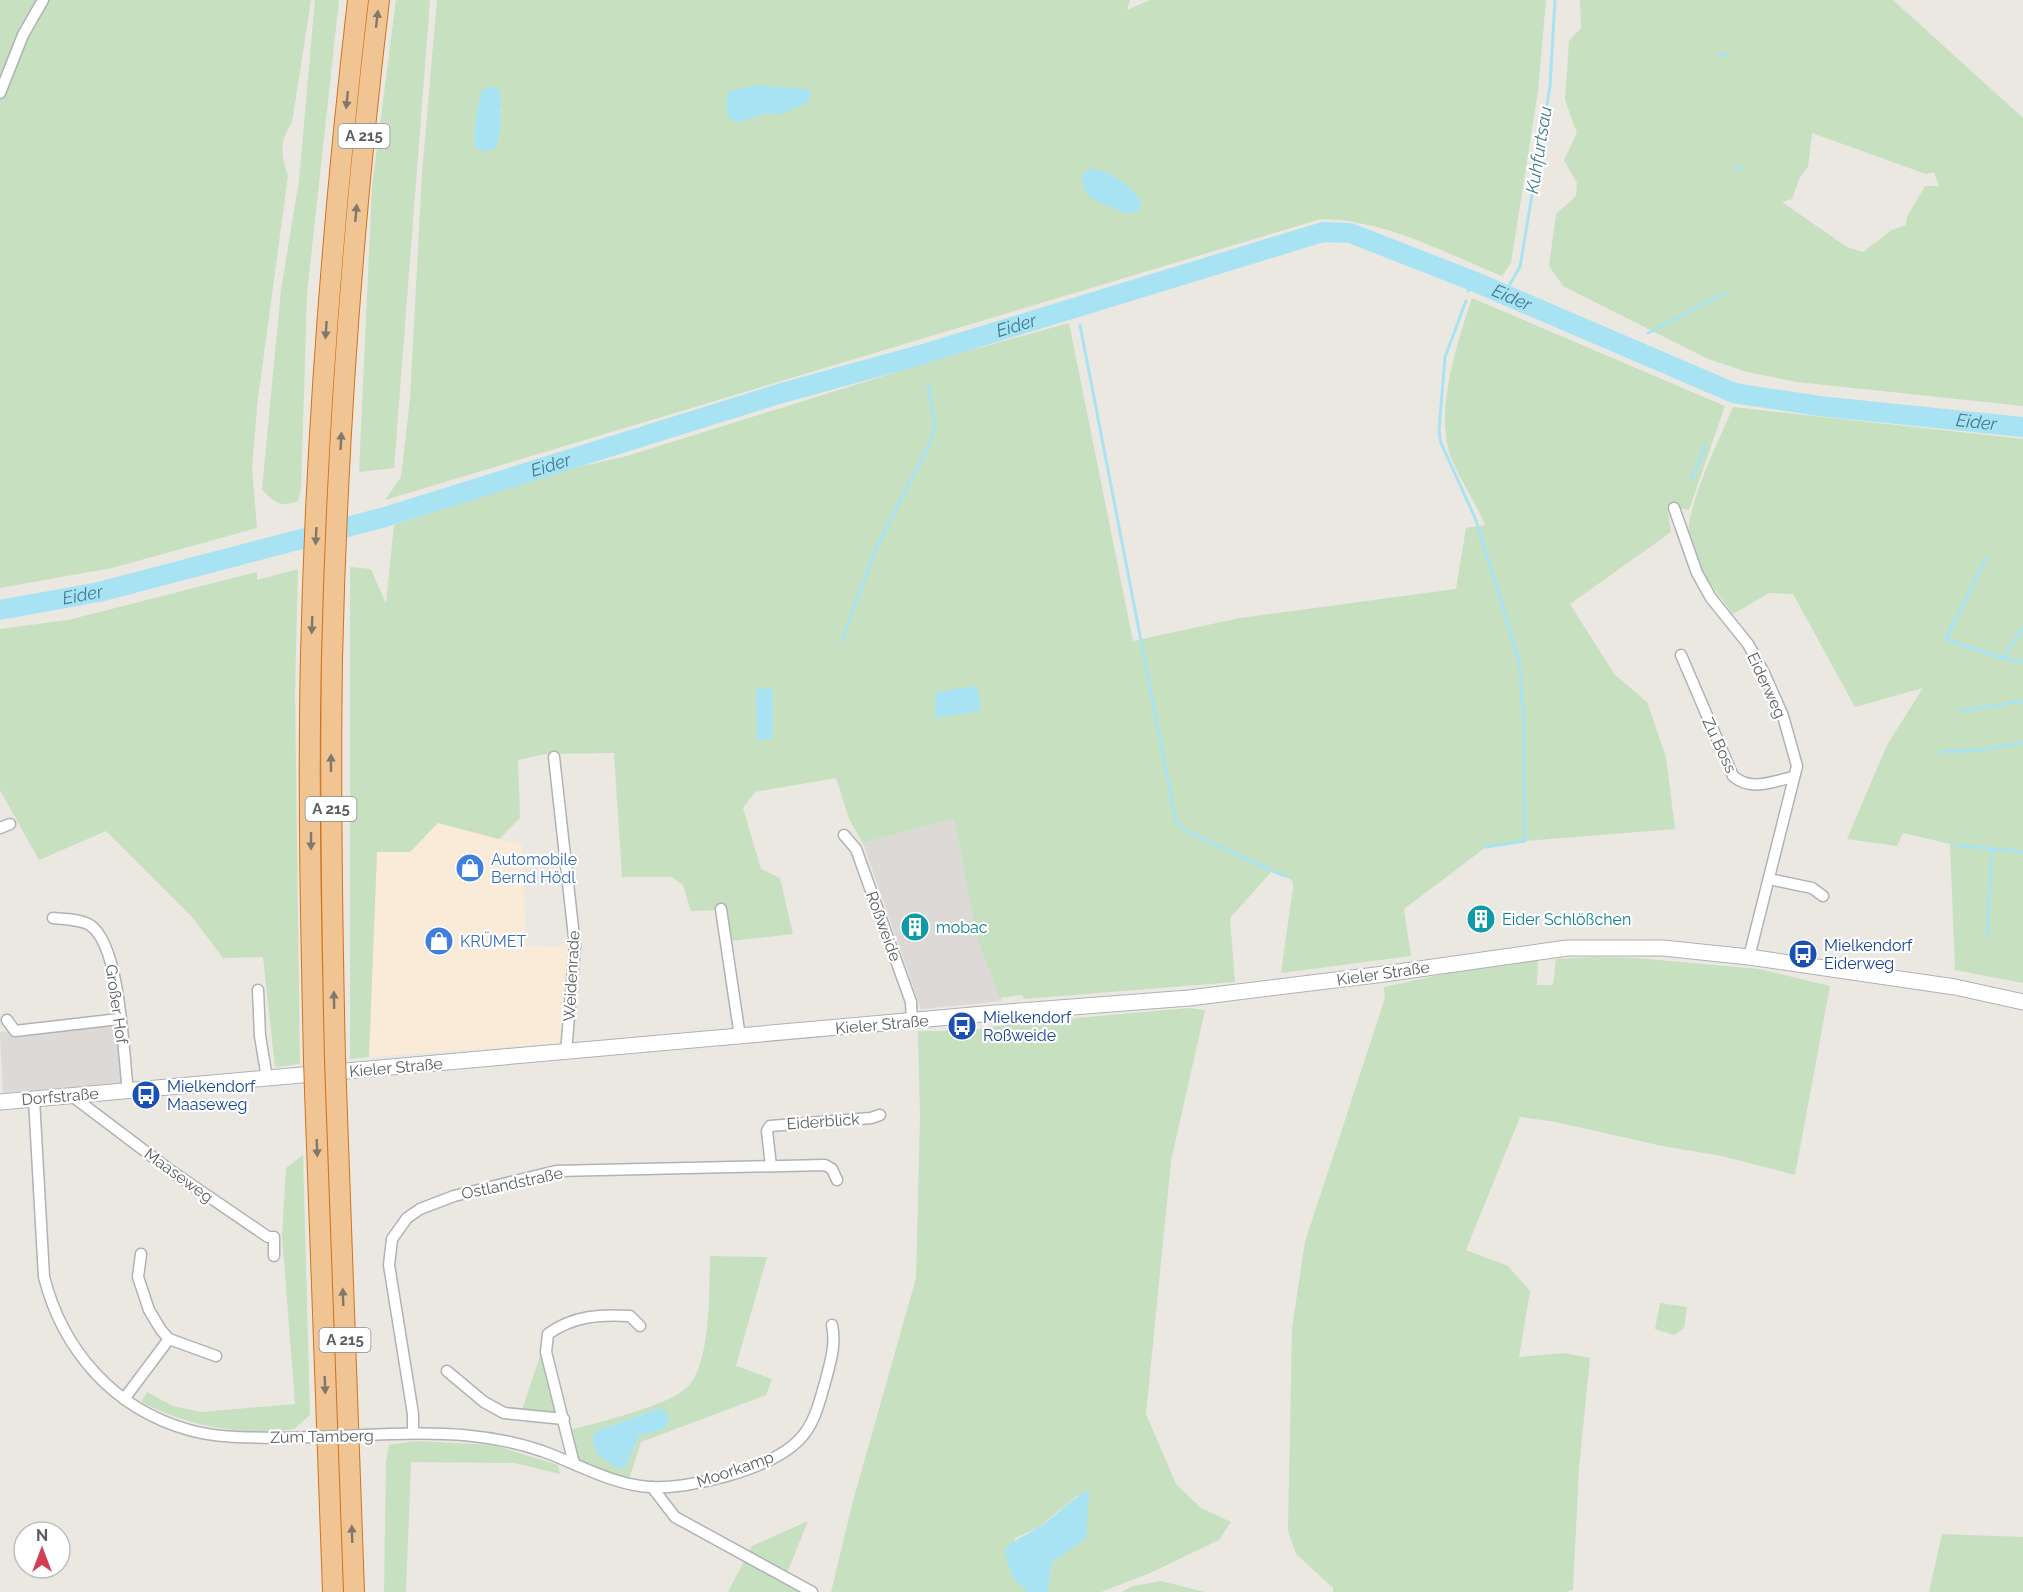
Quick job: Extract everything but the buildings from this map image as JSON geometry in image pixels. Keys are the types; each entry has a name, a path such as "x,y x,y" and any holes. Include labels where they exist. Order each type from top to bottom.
{"highway":[{"name":"A 215","path":"333,1592 314,1061 310,770 314,566 330,272 358,0"},
{"name":"A 215","path":"354,1592 335,1058 331,769 336,560 351,272 379,0"}],"street":[{"path":"0,93 23,36 43,0"},
{"name":"Eiderweg","path":"1674,508 1697,573 1711,598 1748,644 1783,716 1797,766 1749,957"},
{"name":"Zu Boss","path":"1681,655 1733,776 1743,785 1753,786 1794,777"},
{"name":"Weidenrade","path":"554,758 575,946 566,1052"},
{"name":"Roßweide","path":"844,836 856,849 911,1002 912,1022"},
{"path":"1769,879 1812,888 1823,896"},
{"path":"721,909 740,1037"},
{"name":"Großer Hof","path":"54,918 90,925 101,936 108,948 114,970 123,1091"},
{"name":"Kieler Straße","path":"123,1091 1189,998 1567,948 1663,948 1749,957 1955,987 2023,1002"},
{"path":"258,990 260,1036 267,1078"},
{"path":"7,1020 15,1031 119,1019"},
{"name":"Dorfstraße","path":"0,1102 123,1091"},
{"name":"Maaseweg","path":"72,1096 170,1170 268,1237 274,1237 274,1256"},
{"name":"Zum Tamberg","path":"33,1099 41,1243 51,1303 78,1354 101,1381 124,1399 155,1418 190,1431 227,1437 286,1438 465,1433 502,1439 627,1485 652,1487"},
{"name":"Eiderblick","path":"771,1166 767,1131 770,1126 871,1118 880,1115"},
{"name":"Ostlandstraße","path":"413,1433 413,1414 389,1266 393,1239 407,1218 420,1209 454,1196 556,1171 825,1165 832,1169 837,1180"},
{"path":"141,1254 138,1277 149,1310 169,1339 216,1356"},
{"path":"574,1464 546,1352 548,1334 573,1320 610,1315 630,1316 640,1326"},
{"name":"Moorkamp","path":"652,1487 687,1486 715,1479 781,1454 798,1441 812,1423 819,1403 833,1353 832,1325"},
{"path":"124,1399 169,1339"},
{"path":"447,1371 484,1402 504,1413 564,1419"},
{"path":"652,1487 675,1517 812,1592"}],"shaded area":[{"path":"954,818 977,938 1002,1001 921,1009 863,843"},
{"path":"438,823 522,845 526,946 572,947 571,979 560,1043 369,1057 377,852 410,852"},
{"path":"116,1023 124,1083 3,1093 0,1032"}],"green space":[{"path":"0,0 311,0 292,123 282,148 288,176 257,406 252,468 257,528 112,568 0,588"},
{"path":"315,0 339,0 307,294 301,489 298,501 282,504 262,489 281,290 299,180"},
{"path":"396,0 430,0 394,468 359,472 372,187"},
{"path":"437,0 1130,0 1127,10 1150,0 1546,0 1538,91 1511,263 1502,276 1391,231 1345,221 1321,219 385,500 401,477 410,399 422,173","holes":["479,101 502,110 498,125 499,141 474,140","1092,168 1115,176 1119,210 1090,196"]},
{"path":"1580,0 1893,0 2023,118 2023,406 1797,382 1747,372 1708,359 1563,286 1549,266 1556,214 1576,196 1577,183 1564,160 1577,133 1565,100 1569,41 1581,28","holes":["1812,133 1926,174 1934,172 1939,186 1925,186 1907,217 1906,225 1892,230 1863,252 1847,247 1782,202 1792,199 1799,179 1808,167"]},
{"path":"1472,298 1725,406 1689,510 1667,506 1671,532 1570,604 1615,675 1647,702 1666,757 1675,829 1525,841 1486,847 1404,909 1411,956 1281,973 1293,887 1292,880 1272,871 1230,918 1235,982 1024,999 1022,995 1000,998 977,938 954,818 863,843 849,819 836,778 755,792 743,808 761,869 780,878 793,934 730,941 718,910 691,911 683,885 672,877 622,877 614,753 545,754 518,760 520,818 499,839 438,823 410,852 377,852 369,1057 350,1059 350,567 371,569 386,604 394,525 557,472 627,456 935,360 1069,323 1133,641 1240,618 1456,589 1466,528 1485,525 1452,459 1446,433 1445,414 1450,374","holes":["757,689 772,689 772,739 757,739"]},
{"path":"1733,407 2023,439 2023,983 1955,970 1950,844 1903,833 1897,846 1847,839 1887,745 1923,688 1855,707 1793,594 1769,593 1733,614 1695,557 1689,538 1692,510"},
{"path":"298,569 295,692 300,1064 275,1067 263,957 223,958 193,918 106,831 39,860 0,790 0,629 68,620 257,572 257,580"},
{"path":"1636,958 1759,969 1830,986 1795,1175 1722,1156 1662,1146 1556,1122 1520,1117 1466,1250 1508,1266 1530,1291 1519,1357 1564,1353 1590,1358 1579,1468 1573,1590 1565,1592 1333,1592 1333,1588 1296,1554 1288,1531 1292,1328 1305,1242 1385,998 1384,987 1453,972 1538,960 1537,985 1553,985 1556,959"},
{"path":"1189,1008 1205,1010 1171,1161 1146,1414 1176,1484 1201,1508 1231,1522 1219,1540 1150,1573 1101,1592 1048,1592 1052,1563 1086,1538 1078,1495 1038,1528 1015,1538 1013,1578 1028,1592 831,1592 853,1501 916,1278 920,1118 918,1031 965,1031 1010,1024"},
{"path":"303,1155 310,1415 294,1429 254,1432 215,1428 196,1423 141,1402 147,1392 173,1406 201,1412 295,1404 282,1235 286,1168"},
{"path":"710,1256 767,1257 736,1366 772,1379 766,1395 641,1442 627,1485 574,1464 567,1431 653,1406 683,1391 691,1383 698,1371 706,1340","holes":["658,1409 664,1429 639,1436 626,1466 592,1438 596,1431"]},
{"path":"1660,1303 1687,1307 1684,1328 1674,1335 1655,1329"},
{"path":"545,1341 564,1419 520,1416"},
{"path":"416,1441 494,1445 558,1465 560,1474 515,1463 411,1462 406,1592 384,1592 386,1462 389,1445"},
{"path":"808,1521 785,1578 812,1592 728,1592 752,1546"},
{"path":"1942,1534 2023,1537 2023,1592 1929,1592"},
{"path":"1161,1581 1205,1592 1121,1592 1133,1586"}],"water":[{"path":"757,85 808,89 811,95 808,102 780,115 766,113 737,123 729,118 726,104 729,91"},
{"path":"489,87 498,88 500,93 501,118 496,148 485,152 474,147 477,111 482,90"},
{"path":"1092,168 1114,176 1126,185 1141,202 1139,211 1128,214 1089,196 1082,183 1083,174"},
{"path":"977,686 981,711 935,718 936,692"},
{"path":"772,688 773,739 757,740 756,689"},
{"path":"658,1409 667,1411 669,1422 664,1429 639,1436 626,1466 618,1469 597,1454 592,1438 596,1431"},
{"path":"1089,1490 1086,1538 1052,1563 1048,1592 1028,1592 1013,1578 1004,1550 1016,1540 1046,1523"}],"waterway":[{"name":"Kuhfurtsau","path":"1504,294 1520,267 1550,86 1555,0"},
{"path":"1718,56 1727,54"},
{"path":"1734,169 1742,167"},
{"name":"Eider","path":"0,610 99,592 385,517 782,393 920,355 1323,232 1350,233 1473,281 1734,393 1819,406 2023,427"},
{"path":"1468,291 1473,281"},
{"path":"1648,333 1725,293"},
{"path":"1466,301 1445,357 1439,431 1441,443 1476,520 1519,660 1524,719 1525,841 1486,847"},
{"path":"1080,325 1176,822 1186,831 1284,876"},
{"path":"842,641 875,550 932,439 935,423 928,384"},
{"path":"1691,480 1706,445"},
{"path":"1986,558 1946,639 2008,660 2023,661"},
{"path":"2003,658 2023,628"},
{"path":"1960,711 2023,701"},
{"path":"1940,752 1981,750 2023,743"},
{"path":"1956,845 2023,852"},
{"path":"1987,935 1992,849"}],"place":[{"name":"Automobile Bernd Hödl","path":"470,868"},
{"name":"Eider Schlößchen","path":"1481,919"},
{"name":"mobac","path":"915,927"},
{"name":"KRÜMET","path":"439,941"},
{"name":"Mielkendorf Eiderweg","path":"1803,954"},
{"name":"Mielkendorf Roßweide","path":"962,1026"},
{"name":"Mielkendorf Maaseweg","path":"146,1095"}]}
